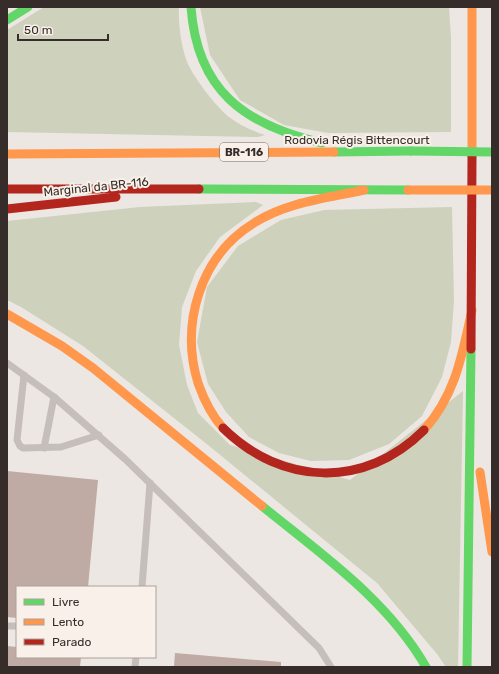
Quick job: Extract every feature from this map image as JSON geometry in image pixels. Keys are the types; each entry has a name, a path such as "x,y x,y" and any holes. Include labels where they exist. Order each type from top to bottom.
{"main road":[{"path":"7,20 28,7"},
{"path":"191,7 193,30 199,53 209,74 234,105 256,120 287,134 308,141 360,151"},
{"path":"466,7 472,30"},
{"path":"467,667 472,310 472,7"},
{"path":"7,148 78,154"},
{"name":"Rodovia Régis Bittencourt","path":"7,154 360,151 492,152"},
{"path":"7,189 492,190"},
{"name":"Marginal da BR-116","path":"7,209 189,189"},
{"path":"364,190 301,203 274,211 253,223 232,239 217,256 205,277 196,300 191,325 191,347 194,368 201,392 212,413 223,428 241,444 264,459 292,470 317,473 343,472 366,467 386,459 409,444 429,425 443,406 454,382 472,310"},
{"path":"7,314 62,346 93,368 362,588 385,610 405,634 426,667"},
{"path":"470,408 492,552"}],"lane":[{"path":"7,363 54,397 99,435 319,648 331,667"},
{"path":"24,375 17,440 20,446 23,448 61,447 99,435"},
{"path":"44,448 54,397"},
{"path":"142,586 150,483"}],"green space":[{"path":"44,7 179,7 179,26 184,53 193,73 204,90 229,117 237,123 265,135 258,137 7,132 7,30"},
{"path":"200,7 449,7 451,38 451,132 328,133 284,125 240,100 210,55"},
{"path":"256,202 263,205 220,237 196,271 182,307 179,345 187,385 198,413 230,445 350,480 463,391 458,667 446,667 437,654 377,583 208,445 83,346 21,307 7,300 7,221 140,207"},
{"path":"452,207 454,300 451,342 442,377 422,416 389,444 349,460 311,461 279,453 249,437 226,412 208,384 197,342 207,287 238,246 281,220 324,210"}],"building":[{"path":"7,471 98,480 88,586 16,586 16,618 7,617"},
{"path":"7,646 16,647 16,658 81,658 80,667 7,667"},
{"path":"175,653 281,662 281,667 174,667"}],"traffic: fast":[{"path":"7,20 28,7"},
{"path":"191,7 195,36 203,61 215,82 230,100 248,114 270,126 322,143"},
{"path":"334,152 411,151"},
{"path":"411,151 492,152"},
{"path":"199,189 408,190"},
{"path":"467,667 471,349"},
{"path":"262,506 330,560 373,599 410,643 426,667"}],"traffic: slow":[{"path":"472,7 472,156"},
{"path":"7,154 334,152"},
{"path":"223,428 208,407 198,383 193,361 192,338 194,315 199,293 208,273 220,254 235,237 254,223 267,216 294,205 364,190"},
{"path":"408,190 492,190"},
{"path":"424,430 435,416 451,388 461,358 472,310"},
{"path":"7,314 62,346 93,368 262,506"},
{"path":"480,472 492,552"}],"traffic: jam":[{"path":"471,349 472,156"},
{"path":"7,189 199,189"},
{"path":"7,209 116,197"},
{"path":"223,428 246,447 271,461 297,470 324,473 350,471 376,463 401,449 424,430"}]}
